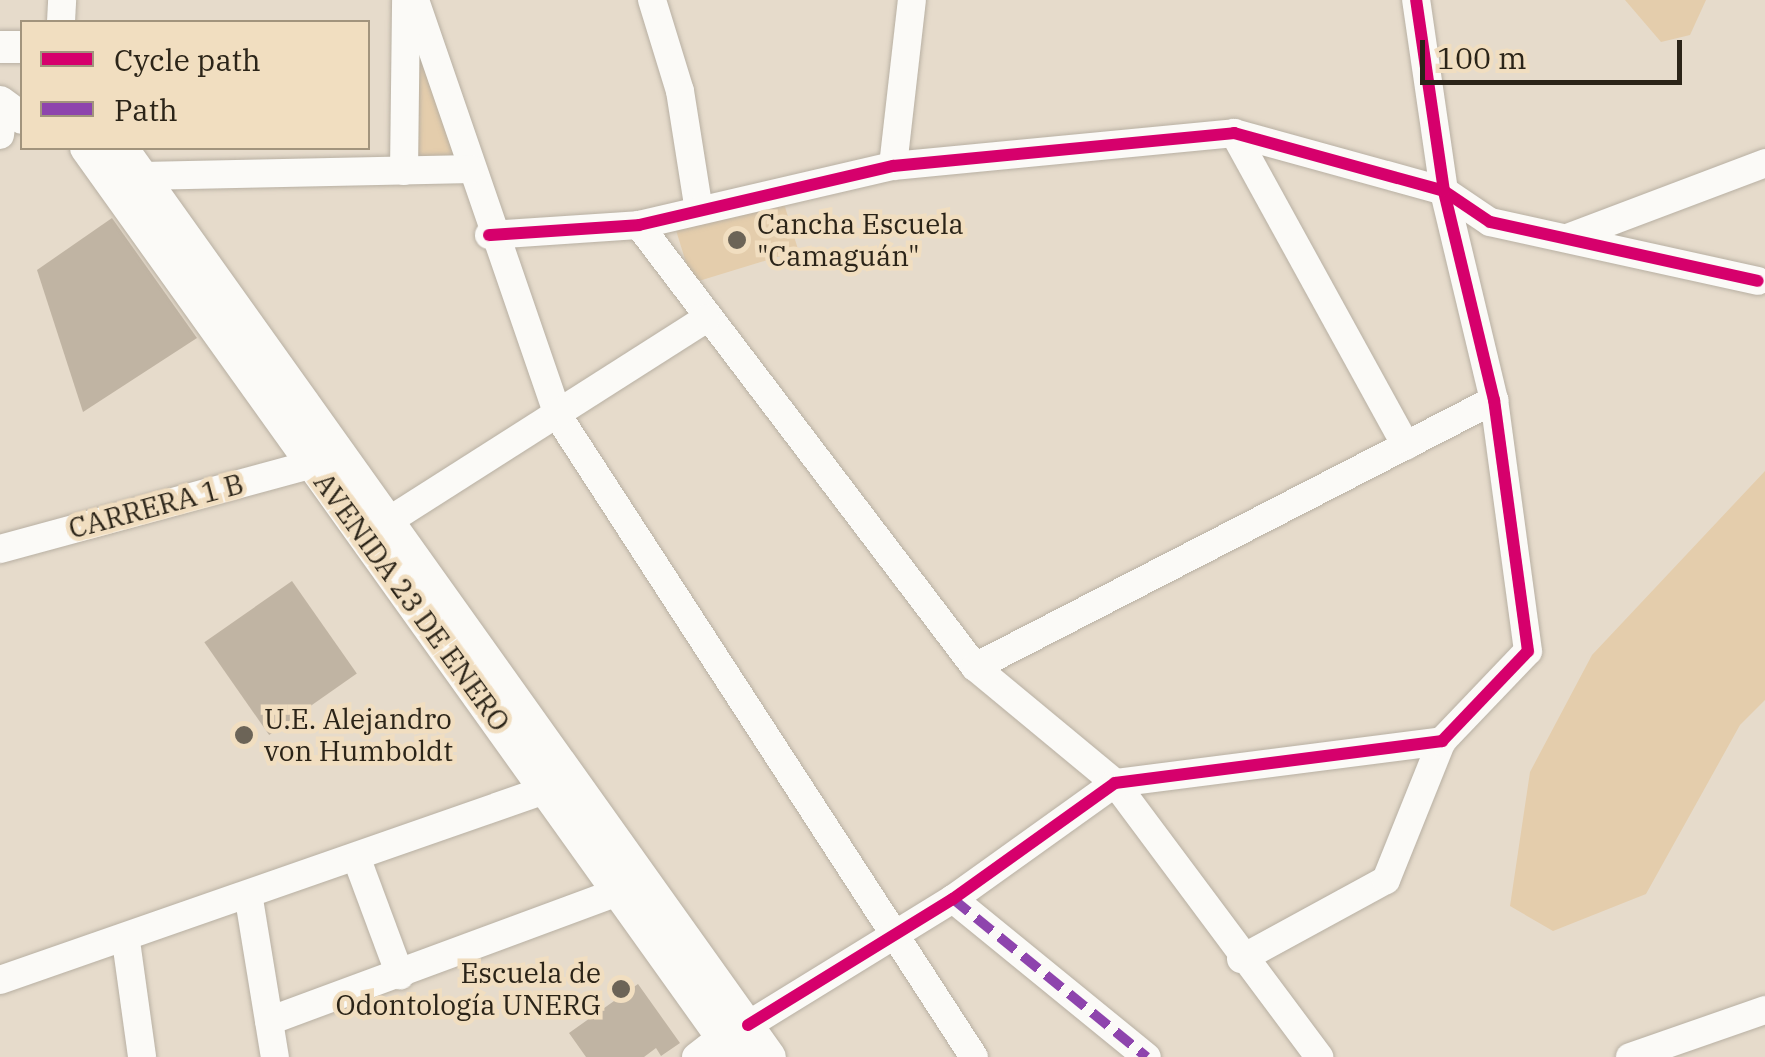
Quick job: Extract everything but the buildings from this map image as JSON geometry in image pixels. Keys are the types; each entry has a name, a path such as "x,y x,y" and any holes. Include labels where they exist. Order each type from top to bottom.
{"main road":[{"name":"AVENIDA 23 DE ENERO","path":"87,150 312,464 562,785 621,891 736,1040 770,1057"},
{"name":"AVENIDA 23 DE ENERO","path":"124,150 390,520 562,785 736,1040"}],"street":[{"path":"404,170 406,0"},
{"path":"415,0 490,235 558,416 974,1057"},
{"path":"652,0 680,91 698,211"},
{"path":"893,166 912,0"},
{"path":"1240,959 1386,880 1442,741 1528,652 1494,400 1444,191 1416,0"},
{"path":"490,235 640,226 893,166 1234,133 1444,191 1490,222 1758,282"},
{"path":"1234,133 1406,446"},
{"path":"1567,238 1765,163"},
{"path":"143,176 471,169"},
{"path":"640,226 706,318 975,667 1115,783 1240,959 1319,1057"},
{"path":"390,520 706,318"},
{"path":"975,667 1494,400"},
{"name":"CARRERA 1 B","path":"0,549 312,464"},
{"path":"696,1057 736,1040 953,899 1115,783 1442,741"},
{"path":"0,980 358,862 562,785"},
{"path":"358,862 400,975"},
{"path":"270,1021 621,891"},
{"path":"249,899 275,1057"},
{"path":"953,899 1147,1057"},
{"path":"126,940 142,1057"},
{"path":"1630,1057 1765,1010"}],"shaded area":[{"path":"1625,0 1706,0 1690,35 1661,42"},
{"path":"414,10 461,160 410,162"},
{"name":"Cancha Escuela \"Camaguán\"","path":"782,197 798,251 692,283 676,229"},
{"path":"1765,471 1765,700 1740,725 1646,894 1553,931 1510,906 1530,772 1592,655"}],"marked path":[{"path":"953,899 1147,1057"}],"cycle path":[{"path":"748,1025 953,899 1115,783 1442,741 1528,651 1494,400 1444,191 1416,0"},
{"path":"489,235 639,225 893,166 1234,133 1444,191 1490,222 1758,281"}],"place":[{"name":"Cancha Escuela \"Camaguán\"","path":"737,240"},
{"name":"U.E. Alejandro von Humboldt","path":"244,735"},
{"name":"Escuela de Odontología UNERG","path":"621,989"}]}
